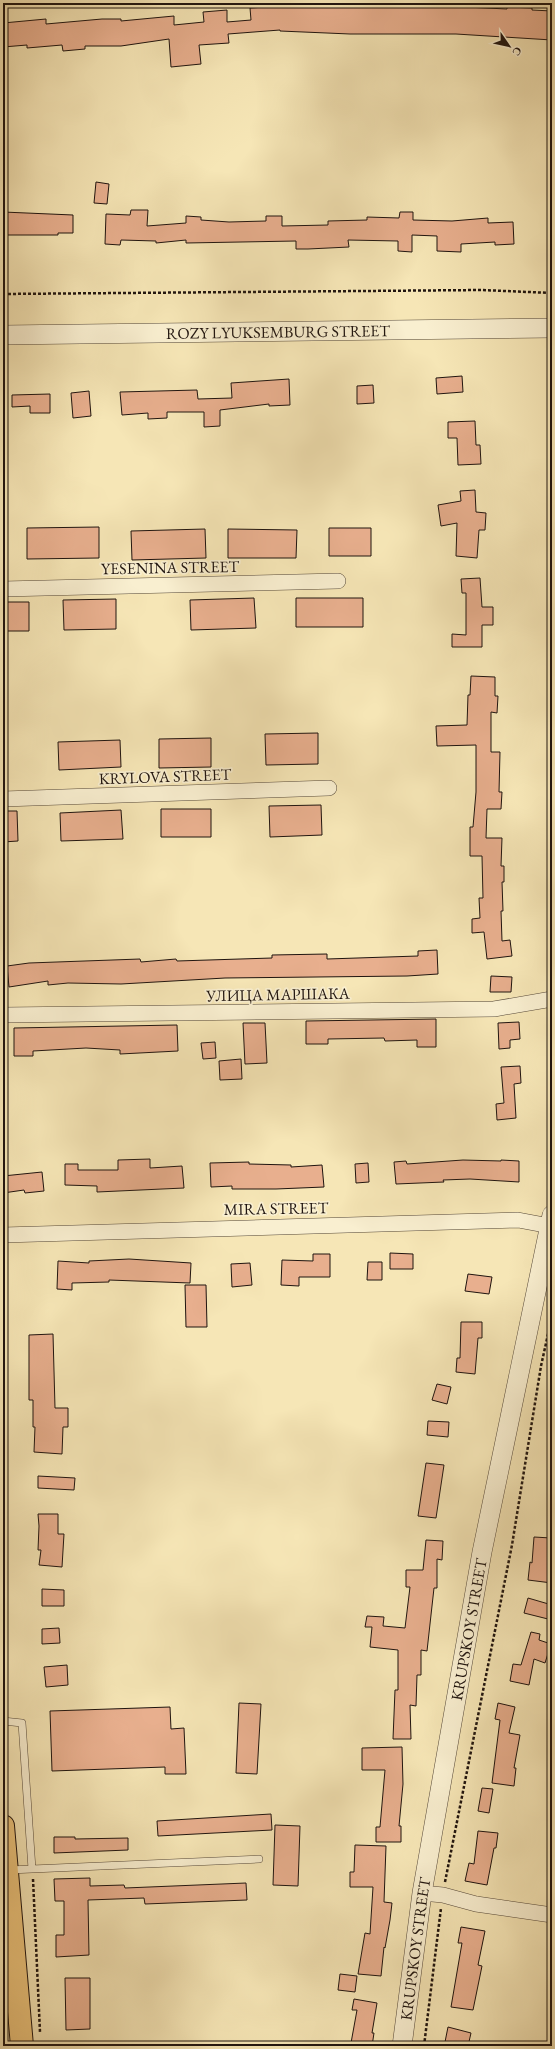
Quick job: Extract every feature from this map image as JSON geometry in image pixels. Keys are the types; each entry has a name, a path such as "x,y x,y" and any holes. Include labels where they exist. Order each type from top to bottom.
{"main road":[{"path":"3,1826 7,1871 6,1894 31,2042"}],"street":[{"name":"ROZY LYUKSEMBURG STREET","path":"3,335 552,328"},
{"name":"YESENINA STREET","path":"3,589 338,581"},
{"name":"KRYLOVA STREET","path":"3,800 329,788"},
{"name":"УЛИЦА МАРШАКА","path":"3,1015 494,1009 552,999"},
{"name":"MIRA STREET","path":"3,1235 518,1220 551,1221"},
{"name":"KRUPSKOY STREET","path":"402,2046 422,1893 482,1552 551,1221"},
{"path":"422,1893 443,1895 476,1904 552,1915"}],"lane":[{"path":"3,1721 22,1723 32,1869"},
{"path":"7,1871 259,1859"}],"path":[{"path":"3,294 474,290 552,293"},
{"path":"424,2046 443,1895 512,1546 541,1366 552,1316"},
{"path":"31,2042 32,1869"}],"building":[{"path":"281,3 382,3 507,9 507,7 532,8 532,10 552,11 552,40 456,34 350,34 280,30 228,34 229,43 199,45 201,64 171,67 169,39 121,46 85,46 85,49 63,51 62,45 27,48 27,45 3,47 3,23 46,19 46,24 102,19 121,19 121,21 174,16 174,25 204,22 203,12 227,10 227,22 251,20 250,8 281,6"},
{"path":"96,182 109,184 107,204 94,203"},
{"path":"131,210 148,210 147,226 186,223 186,216 201,217 201,220 229,222 266,221 266,216 282,216 282,226 328,225 328,221 367,220 367,217 399,218 400,212 413,212 413,220 452,221 488,218 488,223 513,222 514,244 495,245 495,242 461,244 461,252 437,251 437,236 412,235 412,252 398,251 398,241 348,240 349,247 308,249 296,249 296,241 186,243 186,240 156,243 156,241 121,240 120,245 105,244 106,214 130,215"},
{"path":"3,212 73,215 73,233 58,233 58,235 3,235"},
{"path":"462,376 463,392 437,394 436,378"},
{"path":"289,379 290,405 269,406 269,404 220,410 220,426 204,427 204,412 167,412 167,418 148,419 148,413 122,415 120,392 197,390 198,399 232,398 231,383"},
{"path":"373,385 374,403 357,404 357,386"},
{"path":"89,391 91,416 73,418 71,393"},
{"path":"50,394 50,413 30,413 30,406 12,407 12,395"},
{"path":"475,421 476,445 480,445 481,464 458,465 457,438 448,438 448,422"},
{"path":"475,490 476,512 486,513 485,530 479,530 477,558 456,556 457,523 441,526 438,505 461,501 460,491"},
{"path":"99,527 99,558 27,559 27,528"},
{"path":"329,528 371,528 371,556 329,556"},
{"path":"205,529 206,558 132,560 131,531"},
{"path":"228,529 297,530 296,558 228,558"},
{"path":"480,578 482,607 493,607 493,625 482,625 482,647 452,647 452,634 466,635 466,593 462,593 461,579"},
{"path":"254,598 256,628 191,630 190,600"},
{"path":"296,598 363,598 363,627 296,627"},
{"path":"116,599 116,629 64,630 63,600"},
{"path":"3,602 29,602 29,631 3,631"},
{"path":"471,676 495,677 495,696 498,696 497,713 491,712 491,752 500,752 499,792 502,792 501,809 487,809 486,838 502,838 501,866 504,866 504,882 502,882 503,911 501,911 502,941 510,940 512,956 487,959 484,932 472,933 472,919 480,918 479,898 483,898 482,856 470,856 470,827 473,827 476,792 476,745 437,746 436,726 467,725 468,695 470,695"},
{"path":"318,733 318,764 266,765 265,734"},
{"path":"211,738 211,767 159,768 159,739"},
{"path":"120,740 121,767 59,770 58,742"},
{"path":"321,805 322,835 270,837 269,806"},
{"path":"161,809 211,809 211,837 161,837"},
{"path":"121,810 123,839 61,841 60,813"},
{"path":"3,811 17,811 18,841 3,842"},
{"path":"437,950 438,974 407,976 225,978 121,984 68,983 48,985 48,981 9,987 7,966 29,963 140,959 141,962 176,959 177,961 272,958 272,955 327,954 327,959 418,956 418,951"},
{"path":"491,976 512,977 511,992 490,992"},
{"path":"436,1019 436,1047 417,1047 417,1040 385,1041 384,1038 328,1039 328,1044 306,1044 306,1021"},
{"path":"519,1022 520,1039 510,1040 510,1048 499,1049 498,1023"},
{"path":"243,1023 265,1023 267,1063 245,1064"},
{"path":"177,1025 178,1051 120,1054 120,1050 86,1048 33,1051 33,1056 14,1056 14,1028"},
{"path":"215,1042 216,1058 203,1059 201,1043"},
{"path":"241,1059 242,1079 220,1080 219,1061"},
{"path":"520,1066 521,1083 514,1084 516,1118 497,1120 496,1104 504,1103 501,1067"},
{"path":"150,1159 150,1168 182,1166 184,1188 97,1192 97,1186 65,1185 65,1164 78,1164 78,1170 118,1170 118,1160"},
{"path":"463,1160 519,1161 519,1182 470,1179 443,1180 444,1182 396,1184 394,1162 406,1161 407,1164"},
{"path":"249,1162 249,1164 291,1165 291,1167 322,1165 324,1187 232,1189 232,1186 211,1187 210,1163"},
{"path":"368,1163 369,1182 356,1183 355,1164"},
{"path":"42,1172 44,1191 25,1193 24,1190 3,1193 3,1176"},
{"path":"390,1253 413,1254 413,1269 390,1269"},
{"path":"313,1254 330,1254 330,1277 299,1277 299,1286 281,1285 282,1260 313,1261"},
{"path":"129,1259 191,1263 190,1283 109,1280 109,1282 72,1283 72,1290 57,1289 58,1261 89,1263 89,1261"},
{"path":"368,1262 382,1262 382,1280 367,1280"},
{"path":"250,1263 252,1285 232,1287 231,1264"},
{"path":"468,1274 492,1277 489,1294 465,1291"},
{"path":"185,1285 206,1285 207,1327 186,1327"},
{"path":"461,1322 482,1322 482,1338 478,1338 475,1374 456,1372 457,1358 460,1358"},
{"path":"53,1334 55,1408 68,1408 68,1427 63,1427 62,1454 34,1452 35,1427 33,1427 33,1400 29,1400 29,1335"},
{"path":"437,1384 451,1387 447,1404 432,1400"},
{"path":"428,1421 449,1422 448,1437 427,1435"},
{"path":"426,1463 444,1465 436,1518 418,1516"},
{"path":"38,1476 75,1478 74,1490 38,1488"},
{"path":"38,1514 58,1514 58,1534 64,1534 62,1567 39,1565 41,1550 38,1550"},
{"path":"534,1537 551,1538 550,1565 552,1565 552,1583 528,1580 530,1562 532,1563"},
{"path":"426,1540 443,1541 442,1560 437,1559 437,1588 434,1588 427,1651 421,1650 421,1675 417,1675 416,1706 410,1705 411,1739 393,1739 395,1690 398,1690 398,1650 370,1647 372,1627 365,1627 367,1616 384,1617 383,1626 405,1628 410,1587 406,1587 406,1570 423,1570"},
{"path":"42,1589 64,1590 64,1606 42,1606"},
{"path":"528,1598 552,1605 552,1620 524,1613"},
{"path":"59,1628 60,1643 42,1644 42,1629"},
{"path":"531,1632 540,1634 539,1640 551,1644 545,1663 534,1659 529,1685 510,1681 513,1664 521,1665"},
{"path":"67,1665 68,1685 46,1687 44,1667"},
{"path":"239,1703 261,1704 257,1774 236,1773"},
{"path":"498,1703 515,1707 509,1733 520,1735 514,1768 516,1768 514,1786 492,1783 500,1720 495,1719"},
{"path":"170,1707 171,1729 184,1728 186,1774 165,1774 165,1767 52,1771 50,1711"},
{"path":"402,1747 403,1784 399,1826 401,1826 401,1842 376,1842 376,1827 380,1827 385,1770 362,1770 362,1748"},
{"path":"482,1788 493,1789 489,1813 478,1811"},
{"path":"271,1814 272,1830 158,1836 157,1821"},
{"path":"275,1825 300,1826 298,1886 273,1885"},
{"path":"478,1831 498,1833 487,1885 465,1881 469,1863 474,1864"},
{"path":"54,1837 75,1837 75,1839 128,1838 128,1850 54,1853"},
{"path":"355,1845 386,1846 384,1902 392,1903 385,1948 384,1947 381,1976 358,1974 365,1933 370,1934 373,1887 350,1887 350,1872 354,1872"},
{"path":"90,1878 90,1886 124,1885 125,1888 246,1883 247,1900 145,1904 144,1898 88,1900 89,1955 56,1957 56,1935 64,1935 64,1901 55,1901 54,1879"},
{"path":"461,1927 485,1931 478,1965 482,1966 473,2010 451,2007 462,1943 458,1943"},
{"path":"340,1974 357,1976 355,1992 338,1990"},
{"path":"65,1978 90,1978 90,2029 66,2030"},
{"path":"354,1999 377,2003 372,2033 374,2033 372,2046 351,2043 357,2010 352,2010"},
{"path":"448,2027 471,2033 468,2046 445,2042"}]}
